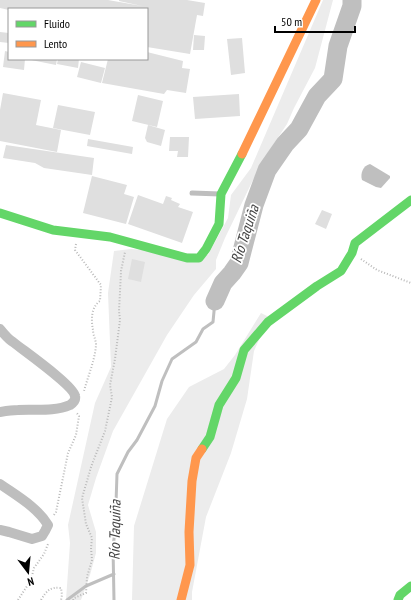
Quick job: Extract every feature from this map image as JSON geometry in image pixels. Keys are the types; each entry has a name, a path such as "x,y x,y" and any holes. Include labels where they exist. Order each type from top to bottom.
{"street":[{"path":"0,213 52,230 110,237 187,258 199,258 206,249 219,224 221,194 250,140 316,0"},
{"path":"181,600 190,565 189,532 192,481 196,458 210,436 219,405 236,378 244,350 268,322 317,286 341,271 352,253 355,243 410,202"},
{"path":"0,329 11,341 32,355 64,382 74,393 74,401 53,409 0,412"},
{"path":"0,484 22,499 38,513 47,528 42,536 32,539 0,530"},
{"path":"398,600 400,595 411,586"}],"lane":[{"path":"192,193 221,194"}],"path":[{"path":"18,600 31,580 34,568 44,554 49,542 47,528 56,512 68,453 76,434 78,416 74,401 84,392 96,344 92,314 96,304 100,301 101,285 76,250 76,233"},
{"path":"73,600 74,598 86,593 87,578 92,560 92,538 86,524 82,498 104,431 112,397 110,385 120,320 119,311 122,271 125,246 129,242"},
{"path":"352,253 377,270 411,283"},
{"path":"41,600 47,591 53,587 61,588 62,594 60,600"}],"shaded area":[{"path":"323,0 333,0 315,68 287,124 265,157 251,184 225,238 216,260 216,269 194,295 167,335 113,431 88,505 96,532 96,553 90,575 81,600 66,600 70,543 68,525 95,403 111,367 108,293 114,251 131,249 208,255 228,218 231,195 251,168"},
{"path":"370,164 390,176 381,188 362,180 361,175 363,170"},
{"path":"261,313 269,317 254,351 247,399 231,453 206,517 192,592 192,600 132,600 134,526 167,419 189,387 224,369 235,355"}],"building":[{"path":"0,0 108,0 142,6 119,0 187,0 205,3 203,16 197,15 190,54 148,47 148,8 8,8 8,10 0,8"},
{"path":"0,32 8,33 8,43 0,42"},
{"path":"194,35 205,36 204,50 193,50"},
{"path":"242,38 245,73 231,75 227,39"},
{"path":"5,51 8,52 8,60 25,60 24,70 3,67"},
{"path":"148,52 183,61 182,68 190,69 186,93 167,90 164,94 102,83 108,60 148,60"},
{"path":"31,60 57,60 56,65"},
{"path":"58,60 79,60 78,68 57,64"},
{"path":"81,62 105,68 101,83 77,77"},
{"path":"3,93 41,100 36,125 61,130 57,152 0,141 0,110"},
{"path":"239,94 240,116 195,119 193,97"},
{"path":"138,95 163,101 157,127 132,121"},
{"path":"58,105 95,112 90,135 53,128"},
{"path":"148,125 165,130 161,146 147,142 145,138"},
{"path":"170,137 189,137 188,157 177,157 178,151 169,151"},
{"path":"88,139 133,147 132,154 87,146"},
{"path":"6,145 94,158 92,175 44,168 35,163 3,158"},
{"path":"92,176 127,185 124,194 134,197 126,224 83,213"},
{"path":"138,195 163,204 166,196 172,198 171,200 180,204 178,207 193,212 182,243 128,224"},
{"path":"322,210 332,214 326,229 315,224"},
{"path":"132,259 145,262 141,282 128,279"}],"waterway":[{"name":"Río Taquiña","path":"215,301 223,283 239,263 254,205 267,170 285,144 299,129 317,96 333,79 338,46 352,6 352,0"},
{"name":"Río Taquiña","path":"114,600 113,547 115,531 113,513 116,503 117,474 155,406 162,381 172,359 196,342 203,329 213,322 215,301"},
{"path":"67,600 86,586 114,574"}],"traffic: fast":[{"path":"0,213 53,230 110,237 187,258 199,258 206,249 219,224 221,194 242,154"},
{"path":"202,449 210,437 219,405 236,378 244,350 268,322 317,286 341,271 352,253 355,243 411,200"},
{"path":"398,600 400,595 411,586"}],"traffic: slow":[{"path":"242,154 316,0"},
{"path":"181,600 190,565 189,532 192,481 196,458 202,449"}]}
